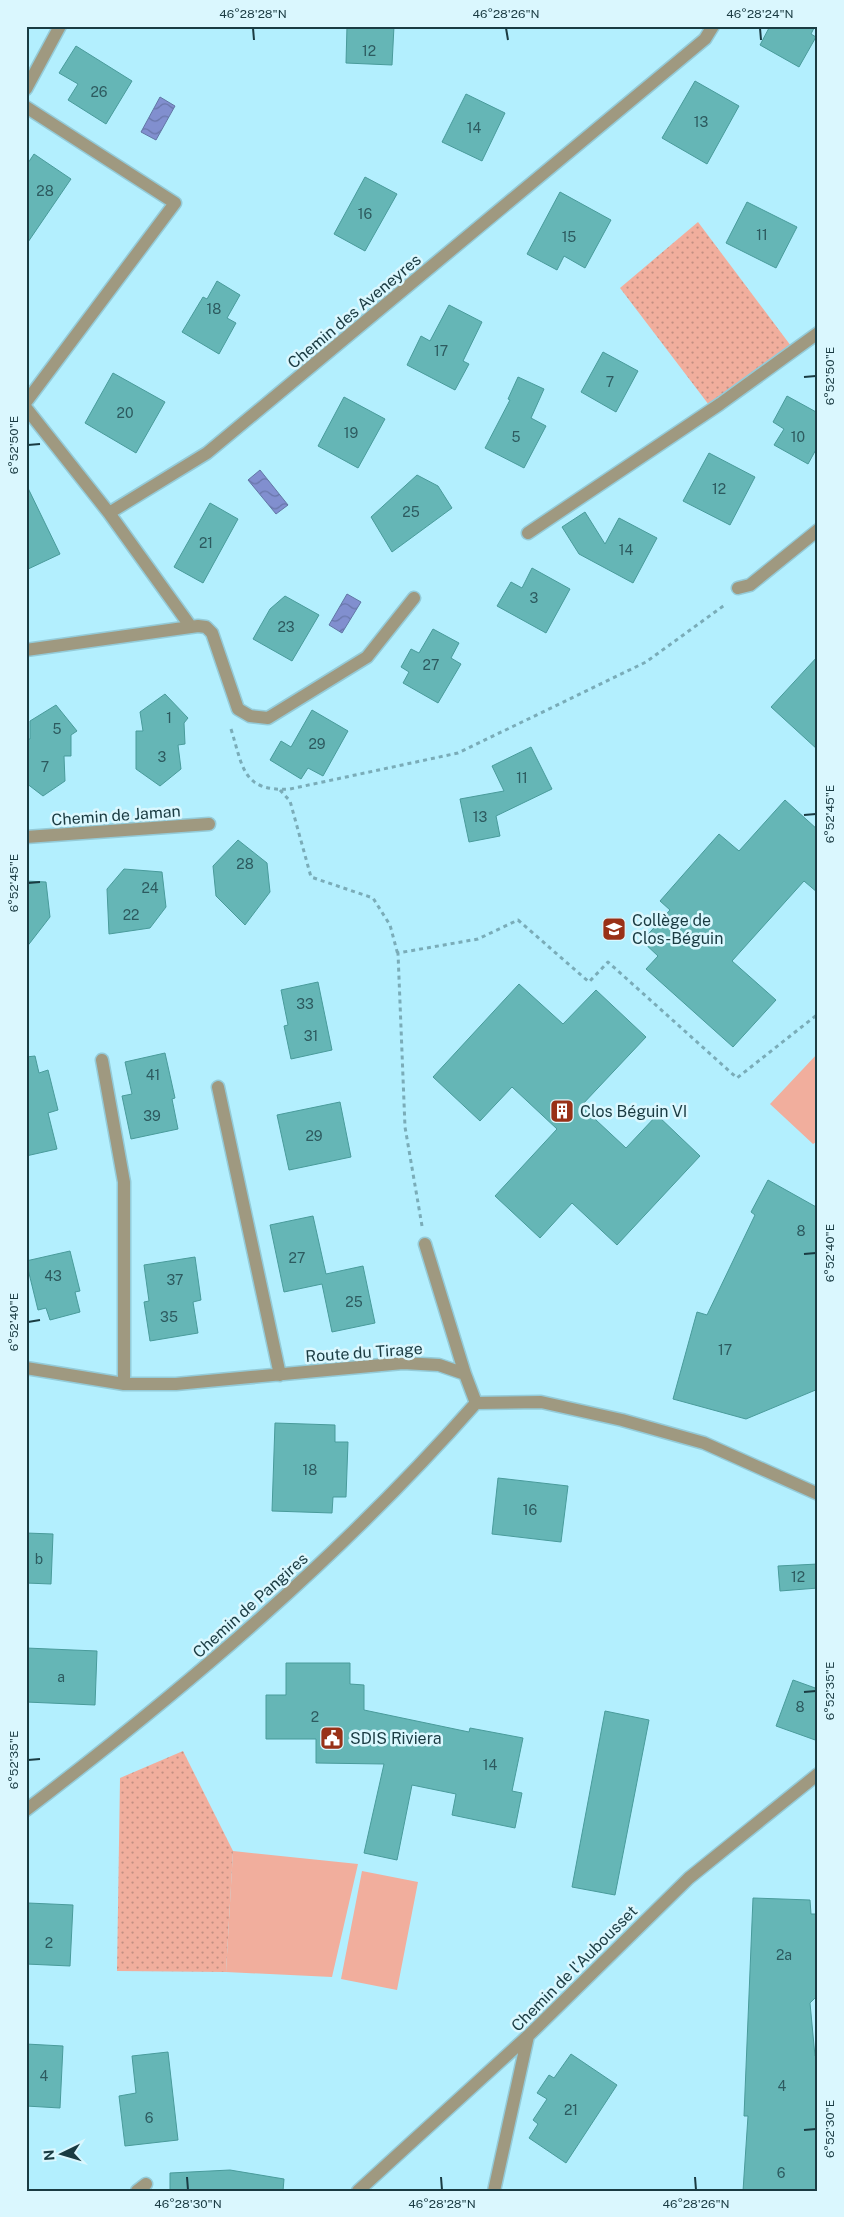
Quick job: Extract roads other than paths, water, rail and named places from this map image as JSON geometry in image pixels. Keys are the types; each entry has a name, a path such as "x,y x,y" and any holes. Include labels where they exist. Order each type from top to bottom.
{"street":[{"path":"26,89 60,26"},
{"name":"Chemin des Aveneyres","path":"109,513 207,453 698,45 713,26"},
{"path":"26,107 175,203 26,402"},
{"path":"528,533 720,404 818,333"},
{"path":"26,408 109,513 191,627"},
{"path":"738,588 750,585 818,530"},
{"path":"26,650 191,627 206,627 212,633 238,709 250,716 268,718 367,657 414,598"},
{"name":"Chemin de Jaman","path":"26,837 209,824"},
{"path":"102,1060 124,1182 124,1384"},
{"path":"218,1087 280,1375"},
{"path":"425,1244 465,1374 476,1403 541,1402 622,1420 704,1443 818,1494"},
{"name":"Route du Tirage","path":"27,1366 124,1384 200,1383 403,1363 438,1365 465,1374"},
{"name":"Chemin de Pangires","path":"26,1810 215,1660 320,1565 421,1466 476,1403"},
{"name":"Chemin de l'Aubousset","path":"358,2191 528,2036 689,1878 818,1774"},
{"path":"494,2191 528,2036"}],"water":[{"path":"160,97 175,106 156,140 141,132"},
{"path":"260,470 288,505 276,514 248,480"},
{"path":"347,594 361,602 342,633 329,625"}],"place":[{"name":"Collège de Clos-Béguin","path":"614,929"},
{"name":"Clos Béguin VI","path":"562,1111"},
{"name":"SDIS Riviera","path":"332,1738"}]}
